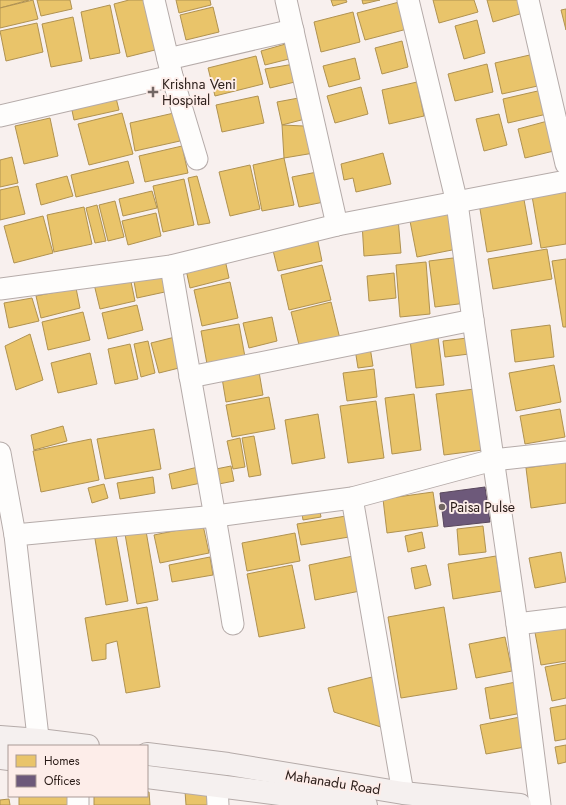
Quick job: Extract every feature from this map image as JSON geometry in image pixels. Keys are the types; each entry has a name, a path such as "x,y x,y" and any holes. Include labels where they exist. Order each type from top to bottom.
{"street":[{"path":"154,0 170,67 197,159"},
{"path":"286,0 337,225"},
{"path":"408,0 457,202 517,624 540,805"},
{"path":"528,0 566,164"},
{"path":"0,116 293,30"},
{"path":"0,289 171,266 337,225 566,181"},
{"path":"171,266 216,516 233,624"},
{"path":"190,378 473,320"},
{"path":"0,452 14,535 39,743"},
{"path":"14,535 216,516 352,498 493,460 566,452"},
{"path":"352,498 403,793"},
{"path":"517,624 566,618"},
{"path":"0,737 39,743 72,745"},
{"name":"Mahanadu Road","path":"148,754 228,764 403,793 520,805"},
{"name":"Mahanadu Road","path":"148,776 218,795 366,805"}],"building: Homes":[{"path":"0,0 29,0 0,8"},
{"path":"33,0 38,19 0,28 0,8"},
{"path":"37,0 70,0 72,9 41,16"},
{"path":"129,0 147,0 159,49 127,57 114,4"},
{"path":"176,0 210,0 211,5 179,13"},
{"path":"331,0 346,0 347,2 333,6"},
{"path":"362,0 380,0 363,4"},
{"path":"433,0 474,0 478,12 439,23"},
{"path":"487,0 519,0 523,13 493,22"},
{"path":"403,1 411,28 365,40 357,13"},
{"path":"110,5 120,53 90,59 81,12"},
{"path":"213,7 219,32 186,40 180,15"},
{"path":"566,9 566,30 561,10"},
{"path":"353,12 360,42 321,52 314,22"},
{"path":"73,17 82,61 51,67 42,24"},
{"path":"477,20 485,53 464,59 455,26"},
{"path":"37,23 43,52 6,61 0,31"},
{"path":"402,41 408,67 382,74 375,48"},
{"path":"289,43 293,58 265,65 261,51"},
{"path":"534,54 542,85 502,94 495,63"},
{"path":"256,56 263,84 215,96 208,68"},
{"path":"355,58 360,79 329,87 323,66"},
{"path":"294,64 299,81 270,88 265,69"},
{"path":"487,64 493,92 455,101 448,74"},
{"path":"417,82 424,116 389,124 382,90"},
{"path":"361,87 368,114 335,123 327,96"},
{"path":"114,90 119,110 74,120 70,101"},
{"path":"542,90 547,114 508,123 503,99"},
{"path":"258,96 264,123 222,132 216,105"},
{"path":"304,97 309,118 282,125 277,102"},
{"path":"122,113 133,154 89,165 78,124"},
{"path":"174,113 180,141 135,151 130,123"},
{"path":"499,114 507,145 484,151 476,119"},
{"path":"50,118 58,156 24,164 15,126"},
{"path":"555,119 562,149 525,158 518,129"},
{"path":"282,125 304,126 314,153 284,158"},
{"path":"182,146 188,173 145,182 139,156"},
{"path":"383,153 391,184 356,192 353,178 344,180 341,164"},
{"path":"12,157 18,183 0,187 0,160"},
{"path":"284,158 294,205 262,211 253,165"},
{"path":"128,161 134,183 76,197 71,175"},
{"path":"250,165 260,209 230,216 219,172"},
{"path":"322,171 329,201 299,207 292,177"},
{"path":"67,176 73,196 41,205 36,184"},
{"path":"197,176 210,223 198,225 188,178"},
{"path":"184,179 194,225 163,232 153,186"},
{"path":"18,186 25,214 0,220 0,190"},
{"path":"566,190 566,244 541,248 532,196"},
{"path":"152,191 157,208 123,216 119,199"},
{"path":"523,194 532,244 487,252 479,203"},
{"path":"115,201 124,237 108,241 99,205"},
{"path":"97,205 106,241 95,243 86,208"},
{"path":"452,205 462,248 417,257 409,216"},
{"path":"84,207 92,244 54,252 47,215"},
{"path":"156,213 161,236 128,245 122,221"},
{"path":"43,216 53,253 14,263 4,226"},
{"path":"398,218 401,253 364,256 362,223"},
{"path":"316,232 322,261 278,271 271,242"},
{"path":"547,249 552,279 493,289 488,259"},
{"path":"224,255 229,278 190,288 185,265"},
{"path":"461,257 466,303 435,307 429,261"},
{"path":"566,259 566,327 563,327 552,261"},
{"path":"426,262 430,314 400,317 396,265"},
{"path":"322,265 331,300 289,310 281,275"},
{"path":"169,269 174,290 137,298 133,276"},
{"path":"394,273 396,298 369,301 367,276"},
{"path":"130,277 135,301 100,309 94,284"},
{"path":"230,282 238,318 202,326 194,290"},
{"path":"76,288 80,308 41,318 36,296"},
{"path":"32,298 39,321 9,328 4,303"},
{"path":"331,302 340,339 300,349 291,312"},
{"path":"137,305 143,330 108,339 102,313"},
{"path":"83,312 90,340 48,350 42,322"},
{"path":"272,317 277,341 249,348 243,323"},
{"path":"239,324 245,357 207,364 201,331"},
{"path":"550,325 554,357 515,362 511,330"},
{"path":"30,334 43,380 16,390 5,346"},
{"path":"179,336 187,366 159,373 151,343"},
{"path":"438,337 444,385 416,388 410,340"},
{"path":"467,338 469,354 445,357 443,341"},
{"path":"148,341 155,373 141,377 134,344"},
{"path":"130,344 138,379 115,384 108,349"},
{"path":"370,347 373,366 358,368 355,349"},
{"path":"90,353 97,384 58,393 51,363"},
{"path":"554,365 561,402 516,411 509,373"},
{"path":"258,366 263,395 226,402 221,372"},
{"path":"374,369 377,397 347,401 343,373"},
{"path":"474,389 483,450 444,455 436,394"},
{"path":"414,394 421,450 392,454 385,398"},
{"path":"269,397 275,429 232,437 226,405"},
{"path":"376,401 384,458 348,463 340,406"},
{"path":"560,409 565,437 525,444 520,416"},
{"path":"318,414 325,458 292,464 285,420"},
{"path":"63,426 67,441 34,450 31,435"},
{"path":"154,429 161,469 105,479 97,439"},
{"path":"254,436 261,475 249,477 242,438"},
{"path":"240,438 245,467 233,469 227,441"},
{"path":"91,439 99,480 41,492 33,451"},
{"path":"566,462 566,503 531,508 526,468"},
{"path":"231,466 234,481 219,484 216,469"},
{"path":"198,467 201,483 172,489 169,474"},
{"path":"153,477 155,493 120,499 117,483"},
{"path":"104,484 108,498 92,503 88,488"},
{"path":"433,492 438,526 387,533 383,499"},
{"path":"319,506 321,517 303,520 301,508"},
{"path":"346,516 349,537 301,545 297,524"},
{"path":"203,525 209,553 160,563 154,535"},
{"path":"483,526 486,552 459,555 457,529"},
{"path":"115,529 128,601 106,605 94,533"},
{"path":"146,531 158,600 137,604 125,534"},
{"path":"422,532 425,548 408,552 405,536"},
{"path":"295,533 300,561 247,571 242,543"},
{"path":"561,552 566,582 535,588 529,558"},
{"path":"353,556 360,591 315,600 309,565"},
{"path":"496,556 502,591 453,599 448,564"},
{"path":"210,557 213,575 172,582 169,565"},
{"path":"292,565 305,628 259,637 247,574"},
{"path":"426,565 431,585 415,589 411,568"},
{"path":"147,607 160,687 126,693 117,641 106,644 106,659 92,661 85,618"},
{"path":"444,607 457,689 401,698 388,617"},
{"path":"566,621 566,661 541,665 534,627"},
{"path":"505,637 512,671 476,678 469,644"},
{"path":"566,663 566,698 552,701 545,667"},
{"path":"372,677 384,728 334,712 328,688"},
{"path":"516,682 522,713 490,719 485,688"},
{"path":"566,705 566,739 555,741 550,708"},
{"path":"520,717 525,747 486,754 480,725"},
{"path":"566,745 566,762 558,764 555,747"},
{"path":"211,788 212,805 186,805 185,791"},
{"path":"149,792 150,805 94,805 94,797 148,797"},
{"path":"19,797 72,797 72,805 19,805"},
{"path":"9,799 10,805 0,805 0,800"}],"building: Offices":[{"path":"485,487 490,522 444,527 440,493"}],"place":[{"name":"Krishna Veni Hospital","path":"153,92"},
{"name":"Paisa Pulse","path":"442,507"}]}
